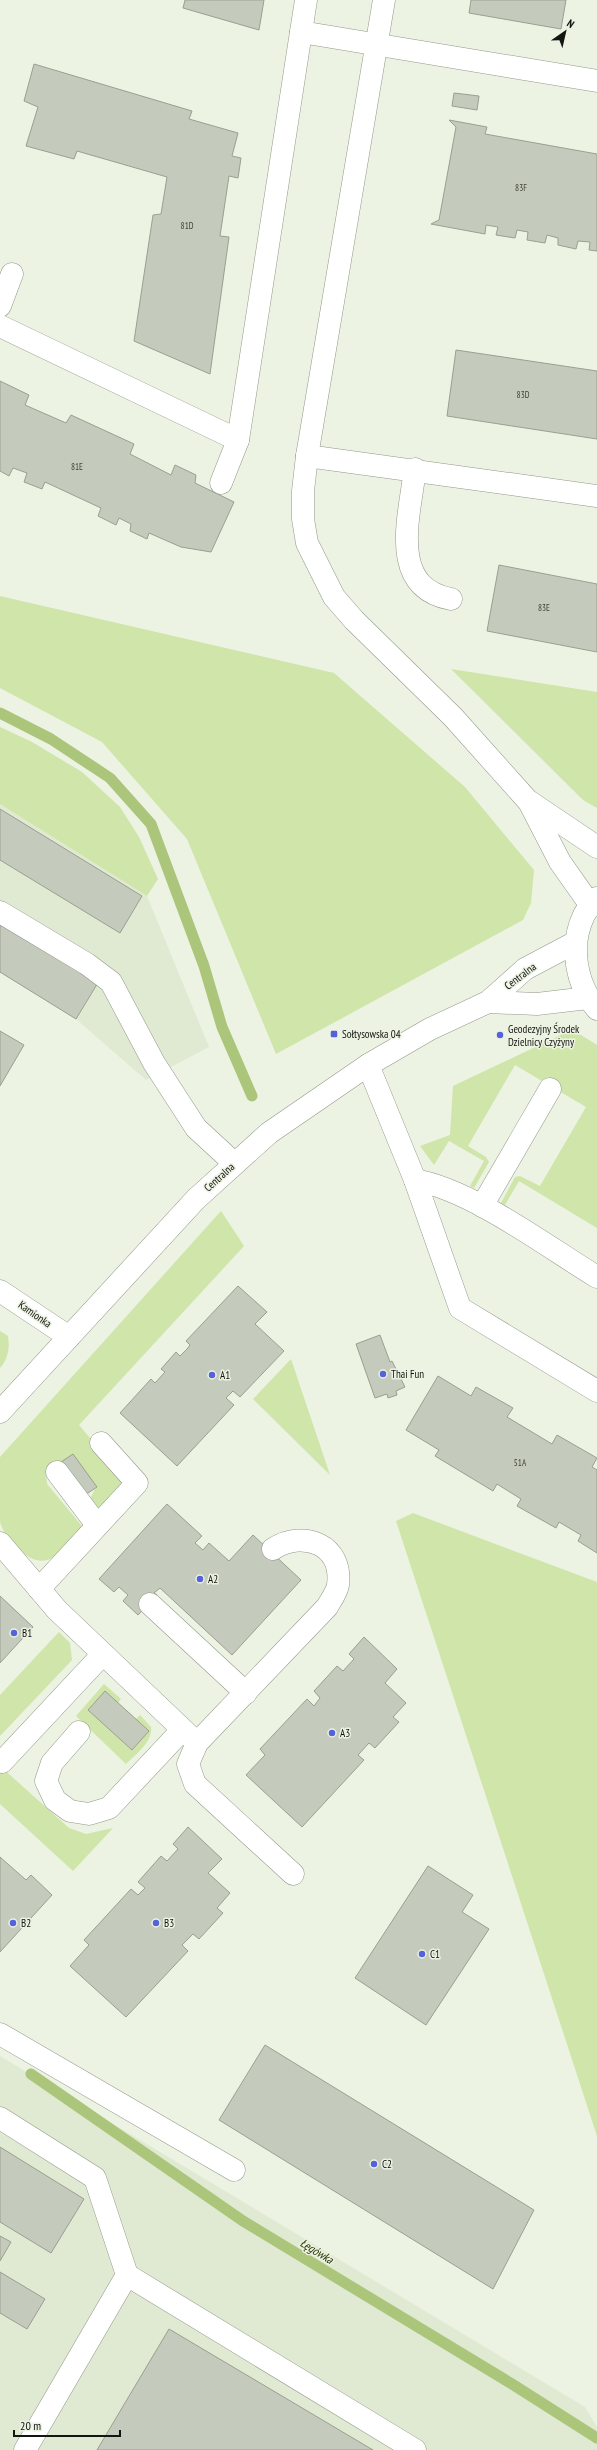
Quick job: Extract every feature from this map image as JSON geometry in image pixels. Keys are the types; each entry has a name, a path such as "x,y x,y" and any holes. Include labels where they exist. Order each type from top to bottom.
{"street":[{"path":"221,483 238,440 306,0"},
{"path":"384,0 307,456 303,491 303,519 307,543 334,597 354,620 453,717 529,802 560,862 594,902 584,915 576,942 577,971 592,1003"},
{"path":"301,32 377,46 597,81"},
{"path":"0,306 12,274"},
{"path":"0,326 238,440"},
{"path":"307,456 415,469 597,496"},
{"path":"415,469 407,557 415,578 426,590 438,597 451,599"},
{"path":"529,802 597,847"},
{"path":"0,912 87,964 111,982 154,1063 196,1128 234,1164"},
{"name":"Centralna","path":"0,1412 196,1199 269,1132 368,1066 435,1026 488,1002 525,969 576,942"},
{"name":"Centralna","path":"488,1002 538,1004 592,1003"},
{"path":"368,1066 415,1180 460,1308 597,1391"},
{"path":"482,1206 550,1089"},
{"path":"415,1180 432,1183 482,1206 597,1277"},
{"name":"Kamionka","path":"0,1291 69,1338"},
{"path":"39,1589 137,1483 101,1443"},
{"path":"56,1472 97,1525"},
{"path":"79,1732 52,1763 46,1781 55,1800 70,1811 89,1814 109,1808 189,1737 246,1693 327,1607 338,1586 337,1562 330,1553 315,1542 297,1539 285,1541 273,1549"},
{"path":"0,1543 57,1610 189,1737 188,1764 195,1784 293,1874"},
{"path":"150,1604 246,1693"},
{"path":"2,1762 103,1654"},
{"path":"0,2034 234,2170"},
{"path":"0,2118 95,2178 127,2275 415,2450"},
{"path":"25,2450 127,2275"}],"shaded area":[{"path":"0,804 147,896 209,1047 146,1080 76,1019 0,972"},
{"path":"0,2056 585,2407 597,2427 597,2450 0,2450"}],"green space":[{"path":"0,596 334,673 465,787 534,870 531,903 523,920 276,1054 187,839 102,742 0,688"},
{"path":"451,669 597,692 597,808 583,800"},
{"path":"0,727 32,742 82,772 120,807 139,837 158,879 147,896 0,804"},
{"path":"569,1031 581,1035 597,1045 597,1228 519,1181 505,1205 501,1203 515,1177 520,1176 540,1186 586,1107 515,1065 468,1146 486,1157 489,1162 474,1188 470,1186 484,1161 449,1141 434,1165 420,1146 450,1135 453,1086"},
{"path":"221,1211 244,1246 79,1425 125,1480 114,1495 96,1511 89,1501 96,1487 73,1454 46,1474 47,1484 82,1526 61,1552 53,1558 37,1560 27,1556 11,1542 0,1521 0,1457"},
{"path":"0,1331 8,1336 9,1345 7,1357 0,1368"},
{"path":"291,1359 330,1475 253,1399"},
{"path":"413,1513 597,1582 597,2136 396,1521"},
{"path":"59,1632 70,1643 72,1660 0,1736 0,1695"},
{"path":"104,1684 121,1699 118,1703 105,1691 88,1710 132,1750 149,1731 136,1719 140,1715 151,1727 151,1733 146,1743 126,1764 76,1716"},
{"path":"0,1766 69,1828 86,1834 113,1828 73,1871 0,1804"}],"building":[{"path":"185,0 264,0 259,30 183,8"},
{"path":"471,0 566,0 561,29 469,13"},
{"path":"34,64 192,111 189,119 238,133 232,156 241,158 238,178 229,176 220,236 229,237 210,374 134,341 153,215 161,214 167,177 77,151 74,159 26,146 38,107 24,101"},
{"path":"454,93 479,96 477,110 452,106"},
{"path":"449,120 487,127 485,134 597,154 597,251 589,250 590,242 578,241 576,249 558,245 558,238 547,235 545,243 527,240 528,232 517,230 515,238 496,235 498,227 486,225 485,234 431,224 439,220 456,127"},
{"path":"456,350 597,371 597,439 447,416"},
{"path":"0,381 29,395 25,405 66,423 71,415 134,444 130,454 171,475 175,465 196,475 195,483 234,502 211,552 181,547 149,533 147,539 130,531 131,524 119,518 116,525 98,516 101,508 45,482 42,489 24,482 27,473 13,468 9,476 0,471"},
{"path":"499,565 597,584 597,652 487,631"},
{"path":"0,809 142,896 120,933 0,860"},
{"path":"0,921 99,981 76,1019 0,972"},
{"path":"0,1031 24,1045 0,1086"},
{"name":"A1","path":"238,1286 267,1312 255,1324 284,1351 240,1397 233,1391 226,1398 234,1405 177,1466 120,1413 151,1379 155,1383 165,1372 161,1369 176,1352 180,1356 187,1349 190,1345 186,1341"},
{"name":"Thai Fun","path":"380,1335 390,1362 392,1361 405,1387 396,1391 397,1395 388,1398 387,1394 375,1398 356,1344"},
{"path":"438,1376 471,1396 476,1387 513,1408 507,1417 552,1444 557,1435 597,1458 592,1467 597,1470 597,1553 578,1541 581,1535 559,1522 556,1528 517,1506 521,1499 497,1484 493,1491 435,1456 439,1450 406,1430"},
{"path":"73,1454 97,1487 85,1495 61,1462"},
{"name":"A2","path":"167,1504 202,1536 195,1543 203,1550 209,1543 229,1561 253,1535 301,1580 232,1655 160,1588 154,1593 157,1595 138,1615 123,1601 128,1595 119,1587 114,1592 99,1579"},
{"name":"B1","path":"0,1596 33,1627 0,1663"},
{"name":"A3","path":"364,1637 397,1669 385,1683 406,1703 393,1717 399,1722 375,1748 369,1743 358,1755 364,1760 302,1827 246,1775 265,1755 260,1749 307,1699 314,1706 320,1698 314,1691 337,1666 343,1671 354,1659 349,1654"},
{"path":"105,1691 149,1731 132,1750 88,1710"},
{"name":"B3","path":"188,1827 222,1859 208,1873 230,1893 217,1908 223,1913 199,1939 193,1934 182,1945 188,1951 126,2017 70,1966 89,1945 84,1940 131,1889 138,1895 145,1888 138,1882 161,1856 167,1861 178,1849 173,1844"},
{"name":"B2","path":"0,1857 26,1880 31,1875 52,1895 0,1952"},
{"name":"C1","path":"428,1866 473,1895 462,1912 489,1929 426,2025 355,1978"},
{"name":"C2","path":"265,2045 534,2210 493,2289 219,2120"},
{"path":"0,2147 84,2199 51,2253 0,2222"},
{"path":"0,2236 11,2242 0,2261"},
{"path":"0,2272 45,2299 27,2329 0,2313"},
{"path":"169,2329 373,2450 97,2450"}],"waterway":[{"path":"0,713 51,739 110,778 151,824 204,966 222,1027 252,1096"},
{"name":"Łęgówka","path":"31,2074 243,2221 512,2384 597,2438"}],"place":[{"name":"Sołtysowska 04","path":"334,1034"},
{"name":"Geodezyjny Środek Dzielnicy Czyżyny","path":"500,1035"},
{"name":"Thai Fun","path":"383,1374"},
{"name":"A1","path":"212,1375"},
{"name":"A2","path":"200,1579"},
{"name":"B1","path":"14,1633"},
{"name":"A3","path":"332,1733"},
{"name":"B2","path":"13,1923"},
{"name":"B3","path":"156,1923"},
{"name":"C1","path":"422,1954"},
{"name":"C2","path":"374,2164"}]}
